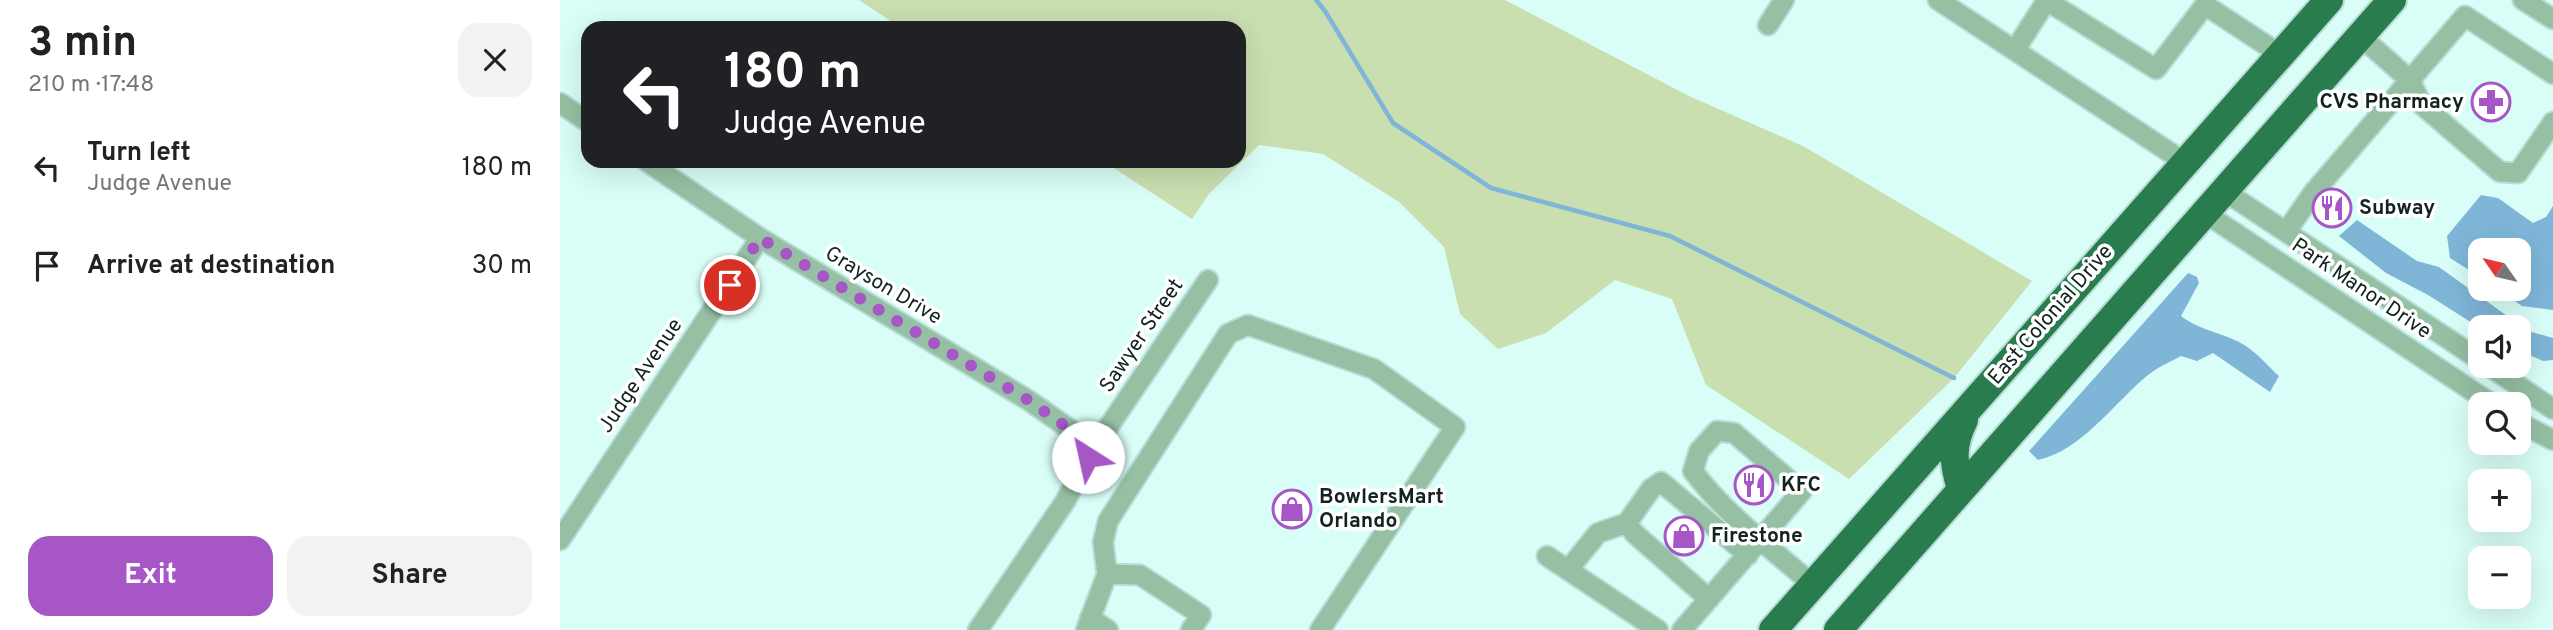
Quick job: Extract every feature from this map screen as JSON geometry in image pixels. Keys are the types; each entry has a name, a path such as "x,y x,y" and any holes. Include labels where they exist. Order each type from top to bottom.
{"highway":[{"name":"East Colonial Drive","path":"1773,630 2329,0"},
{"path":"1838,630 2392,0"},
{"path":"1961,489 1953,464 1957,433 1972,405"}],"street":[{"path":"1768,24 1784,0"},
{"path":"1938,0 2186,163"},
{"path":"2015,50 2047,0 2156,69 2207,2 2281,55"},
{"path":"2523,0 2553,19"},
{"path":"2286,232 2313,193 2465,16 2553,74"},
{"path":"2360,37 2410,80 2422,105 2500,172 2518,173 2553,122"},
{"path":"560,103 581,117"},
{"name":"Grayson Drive","path":"668,169 760,238 1028,400 1071,430 1088,457"},
{"name":"Park Manor Drive","path":"2224,191 2468,352"},
{"name":"Park Manor Drive","path":"2205,212 2474,392"},
{"name":"Judge Avenue","path":"560,540 760,238"},
{"name":"Sawyer Street","path":"978,630 1066,500 1088,457 1208,280"},
{"path":"1108,630 1088,624 1107,574 1103,542 1108,521 1227,334 1248,326 1374,369 1455,427 1320,630"},
{"path":"2507,378 2553,409"},
{"path":"2531,429 2553,440"},
{"path":"1682,630 1762,539 1802,491 1734,433 1717,431 1699,451 1693,471 1707,489 1762,539 1813,585"},
{"path":"1568,570 1598,533 1627,523 1651,489 1661,482 1748,555"},
{"path":"1627,523 1634,533 1709,599"},
{"path":"1547,556 1658,630"},
{"path":"1107,574 1140,575 1201,615 1191,630"}],"green space":[{"path":"859,0 1505,0 1689,96 1803,146 2032,281 1954,378 1849,479 1706,385 1672,299 1615,280 1546,333 1498,349 1460,314 1444,247 1399,202 1323,154 1259,145 1246,158 1246,21 890,21"},
{"path":"1114,168 1236,168 1209,194 1192,219"}],"water":[{"path":"2481,195 2498,198 2533,223 2546,217 2553,206 2553,310 2522,306 2515,301 2531,301 2531,238 2468,238 2468,269 2450,258 2447,236"},
{"path":"2357,220 2417,261 2439,267 2468,288 2468,301 2486,301 2506,315 2468,315 2468,320 2386,273 2339,236"},
{"path":"2188,273 2197,277 2199,283 2181,316 2246,346 2255,353 2279,376 2270,392 2213,353 2197,361 2181,356 2148,375 2069,447 2038,460 2029,451"},
{"path":"2531,332 2553,338 2553,360 2543,361 2531,356"}],"waterway":[{"path":"1316,0 1393,123 1491,188 1670,236 1954,378"}],"place":[{"name":"CVS Pharmacy","path":"2491,102"},
{"name":"Subway","path":"2332,208"},
{"name":"KFC","path":"1754,485"},
{"name":"BowlersMart Orlando","path":"1292,509"},
{"name":"Firestone","path":"1684,536"}],"route":[{"path":"730,285 760,238 1028,400 1071,430 1088,457"}]}
